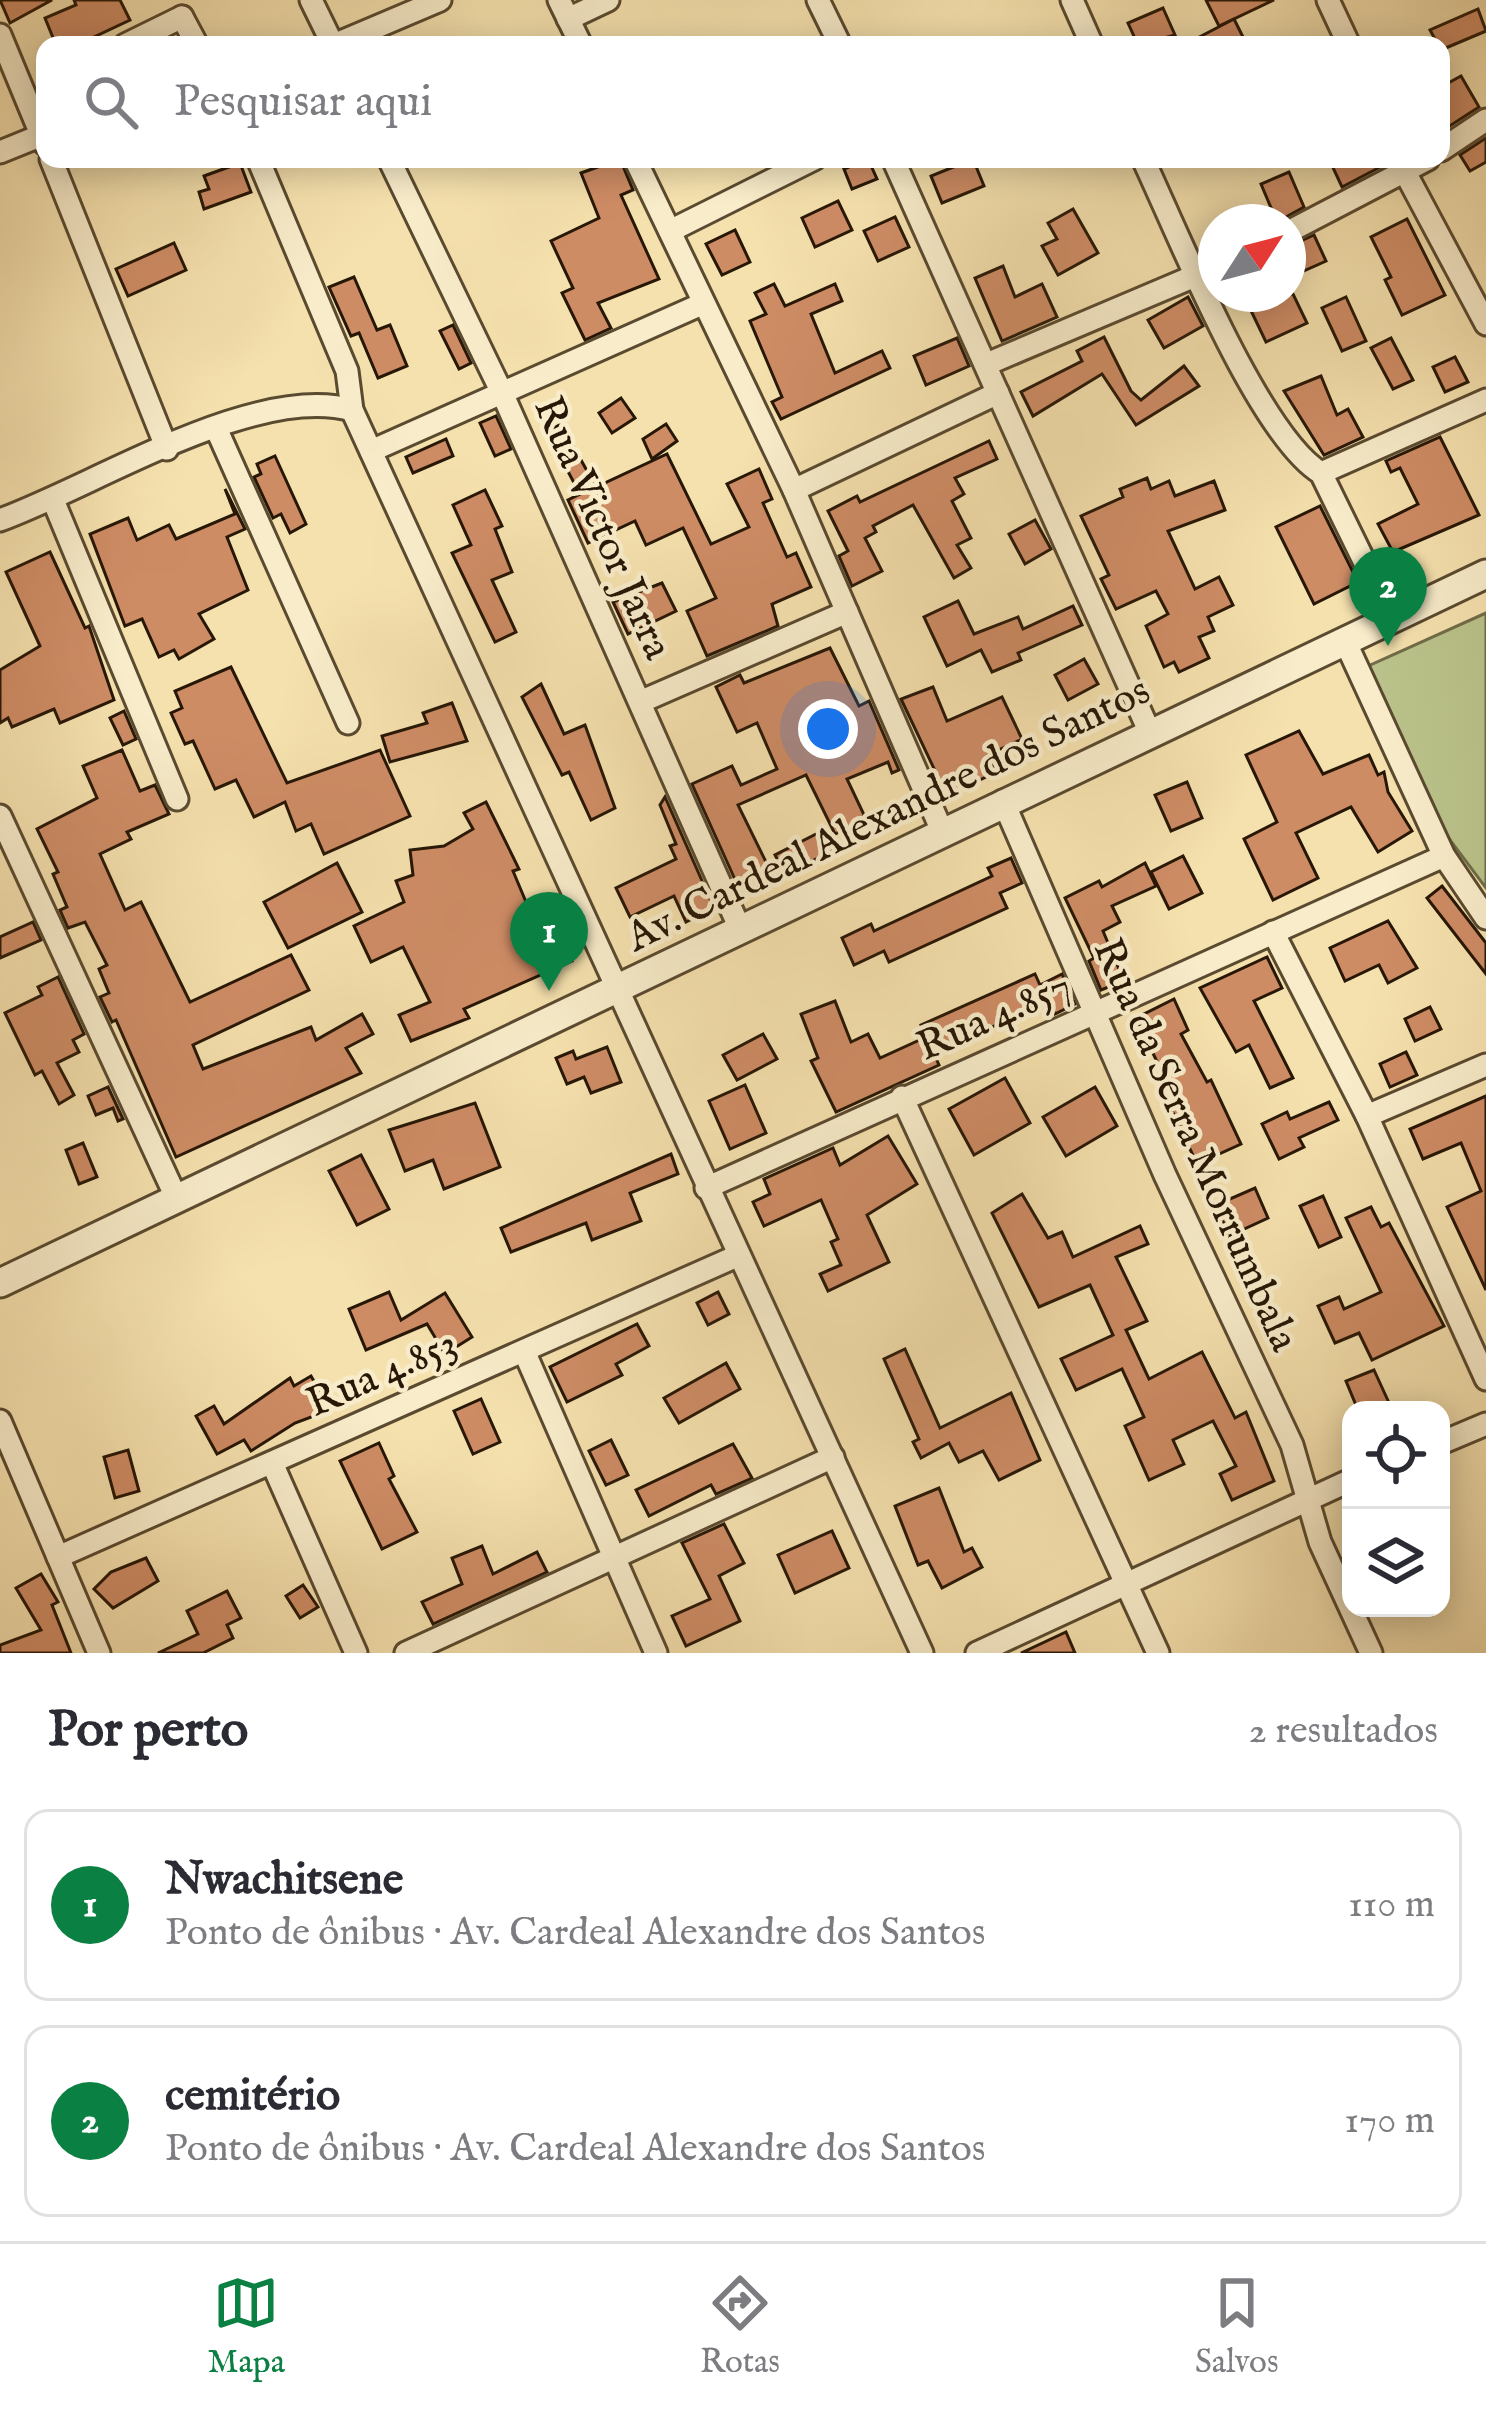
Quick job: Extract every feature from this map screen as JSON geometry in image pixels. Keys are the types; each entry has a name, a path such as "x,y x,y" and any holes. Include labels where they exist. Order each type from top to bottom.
{"street":[{"path":"311,0 329,36"},
{"path":"355,36 440,0"},
{"path":"564,9 608,0"},
{"path":"818,0 836,36"},
{"path":"1072,0 1088,36"},
{"path":"1328,0 1345,36"},
{"path":"139,36 185,9"},
{"path":"0,35 35,88"},
{"path":"1450,144 1486,119"},
{"path":"0,152 36,142"},
{"path":"55,168 167,449"},
{"path":"262,168 347,371 352,410 613,988 922,1653"},
{"name":"Rua Victor Jarra","path":"393,168 503,395 741,931"},
{"path":"639,168 794,490 942,831"},
{"path":"670,231 796,168"},
{"path":"905,168 998,393 1150,733"},
{"path":"1148,168 1198,255"},
{"path":"1306,222 1399,168"},
{"path":"1402,168 1486,324"},
{"path":"987,364 1198,275"},
{"path":"371,451 701,304"},
{"path":"1226,312 1286,438 1304,463 1321,473 1392,618"},
{"path":"794,490 998,393"},
{"path":"1321,473 1486,400"},
{"path":"0,520 278,406 328,403 352,410"},
{"path":"216,428 348,723"},
{"path":"53,500 177,800"},
{"name":"Av. Cardeal Alexandre dos Santos","path":"0,1283 1486,574"},
{"path":"640,702 847,612"},
{"path":"1345,641 1444,856 1486,918"},
{"name":"Rua da Serra Morrumbala","path":"1003,801 1292,1445 1320,1541 1371,1653"},
{"path":"0,816 175,1196"},
{"name":"Rua 4.857","path":"706,1187 1444,856"},
{"path":"1273,932 1367,1116 1486,1379"},
{"path":"1367,1116 1486,1065"},
{"path":"902,1097 1158,1653"},
{"name":"Rua 4.853","path":"58,1557 737,1256"},
{"path":"524,1351 656,1653"},
{"path":"0,1421 99,1653"},
{"path":"1450,1439 1486,1424"},
{"path":"406,1653 832,1457"},
{"path":"272,1463 356,1653"},
{"path":"977,1653 1342,1484"}],"green space":[{"path":"1486,613 1486,888 1441,828 1366,667"}],"building":[{"path":"0,0 52,0 10,23"},
{"path":"74,0 120,0 130,20 96,36 52,36 45,18 76,5"},
{"path":"1206,0 1274,0 1219,26"},
{"path":"1163,8 1175,35 1134,36 1128,23"},
{"path":"1478,9 1486,31 1450,46 1450,36 1433,36 1430,30"},
{"path":"1234,19 1242,36 1201,36"},
{"path":"1461,76 1479,107 1450,126 1450,82"},
{"path":"1486,138 1486,162 1470,171 1460,155"},
{"path":"242,168 251,192 204,209 199,192 209,189 204,176"},
{"path":"624,168 633,190 621,195 659,279 598,303 611,328 585,340 562,293 573,288 551,241 599,218 581,173"},
{"path":"872,168 877,179 852,189 844,169"},
{"path":"951,168 977,168 984,186 942,203 931,176"},
{"path":"1333,168 1378,168 1342,187"},
{"path":"1289,172 1303,204 1269,204 1261,184"},
{"path":"838,201 852,230 815,247 802,218"},
{"path":"1073,209 1098,253 1058,275 1042,246 1057,239 1048,223"},
{"path":"895,217 909,247 878,261 864,231"},
{"path":"1407,219 1445,295 1402,315 1385,280 1391,277 1371,237"},
{"path":"735,230 750,262 722,275 706,244"},
{"path":"1314,235 1326,261 1306,270 1306,239"},
{"path":"174,243 186,270 128,296 116,269"},
{"path":"1003,266 1015,297 1042,284 1057,317 1002,341 975,278"},
{"path":"354,277 377,330 390,325 407,366 378,378 359,333 351,336 329,287"},
{"path":"774,284 785,306 835,284 842,301 811,314 835,373 882,351 890,368 781,419 772,402 782,397 750,321 766,314 755,293"},
{"path":"1188,297 1203,326 1164,348 1148,320"},
{"path":"1346,297 1366,341 1342,351 1322,308"},
{"path":"1252,312 1302,312 1307,323 1266,342"},
{"path":"453,325 471,363 459,369 440,331"},
{"path":"1104,337 1131,391 1141,400 1184,366 1199,386 1136,425 1102,374 1033,416 1021,392 1082,361 1077,351"},
{"path":"957,338 969,366 926,385 914,356"},
{"path":"1391,338 1413,380 1393,389 1371,348"},
{"path":"1455,357 1468,382 1445,392 1433,367"},
{"path":"1321,376 1337,415 1348,409 1363,437 1324,455 1284,391"},
{"path":"621,398 635,418 612,433 599,413"},
{"path":"496,416 511,449 495,456 480,423"},
{"path":"561,424 596,487 667,454 711,544 749,527 727,484 759,469 772,499 763,503 787,557 796,553 811,587 772,604 778,626 707,656 687,611 716,598 683,528 646,545 635,521 588,543 568,500 580,494 547,432"},
{"path":"666,424 677,441 652,459 643,439"},
{"path":"1440,437 1479,515 1393,552 1378,524 1418,504 1400,468 1391,472 1386,461"},
{"path":"446,439 453,456 413,473 406,457"},
{"path":"989,441 997,459 955,478 964,494 952,501 971,538 957,545 971,568 954,578 913,505 873,526 876,532 865,538 882,571 852,586 839,556 848,551 828,511 857,496 860,502"},
{"path":"275,456 306,524 290,533 281,514 273,518 254,477 261,474 257,464"},
{"path":"1147,478 1151,489 1169,481 1175,496 1214,481 1225,510 1168,531 1195,589 1219,577 1233,605 1208,617 1214,631 1199,637 1209,658 1179,672 1174,662 1164,667 1146,626 1168,614 1156,591 1116,609 1101,579 1109,575 1081,516 1123,497 1120,489"},
{"path":"225,489 245,529 227,537 248,590 199,614 214,639 179,659 174,650 159,657 142,619 125,626 90,534 128,518 137,540 169,525 176,539 235,514"},
{"path":"485,490 502,526 495,529 512,572 492,580 516,632 495,642 452,553 471,545 453,505"},
{"path":"1320,506 1358,582 1314,604 1276,527"},
{"path":"1035,520 1051,549 1025,564 1009,534"},
{"path":"50,552 85,628 89,626 114,700 60,723 54,709 12,727 8,718 0,723 0,670 40,646 6,572"},
{"path":"662,583 676,611 628,634 613,602"},
{"path":"958,601 974,634 1018,617 1023,629 1073,606 1082,625 1018,653 1021,660 992,672 981,650 947,666 924,617"},
{"path":"830,648 859,706 869,701 899,770 892,773 888,762 847,779 866,819 835,834 806,775 738,805 769,868 737,884 692,784 732,766 741,785 777,769 757,723 737,732 716,687 740,675 744,683"},
{"path":"1084,659 1098,684 1068,700 1055,675"},
{"path":"231,667 287,783 380,750 410,816 324,854 311,824 296,831 285,802 254,817 236,780 215,789 193,741 185,744 171,713 182,708 175,691"},
{"path":"541,684 564,734 585,725 615,808 591,820 569,772 562,775 522,697"},
{"path":"933,687 947,721 1002,697 1022,739 988,755 996,772 947,796 901,699"},
{"path":"452,703 467,741 390,762 382,736 427,723 423,713"},
{"path":"124,711 136,739 123,745 110,718"},
{"path":"1299,731 1323,774 1369,755 1378,775 1384,772 1388,792 1412,831 1378,852 1351,807 1296,833 1318,878 1273,900 1244,839 1277,822 1246,755"},
{"path":"122,750 140,791 155,785 169,814 127,832 131,839 100,854 125,910 141,902 190,1002 291,955 309,990 193,1045 203,1069 311,1027 316,1040 362,1014 373,1034 346,1048 361,1073 176,1157 116,1020 112,1022 100,997 109,993 99,969 107,965 85,922 68,928 60,910 67,907 53,874 58,872 37,829 97,798 83,766"},
{"path":"1187,782 1202,818 1171,831 1155,795"},
{"path":"665,797 714,908 686,922 674,896 630,917 616,888 676,859 670,846 676,844 660,805"},
{"path":"486,802 519,869 513,871 534,921 551,913 572,961 464,1009 469,1018 411,1041 399,1015 430,1002 403,947 371,962 354,926 404,902 396,881 413,875 410,850 444,846 473,829 464,813"},
{"path":"822,831 832,852 784,873 775,855"},
{"path":"1183,856 1202,893 1169,909 1151,872"},
{"path":"1011,858 1022,883 1000,893 1007,908 889,962 884,951 854,965 842,938 871,924 874,931 992,876 988,868"},
{"path":"337,863 362,912 288,948 264,902"},
{"path":"1145,863 1156,886 1112,906 1120,922 1103,931 1124,981 1101,990 1089,961 1094,958 1065,898 1099,881 1102,887"},
{"path":"1442,886 1486,943 1486,974 1427,898"},
{"path":"1388,921 1417,968 1388,983 1379,965 1345,981 1330,948"},
{"path":"33,922 41,940 0,958 0,937"},
{"path":"1267,957 1282,988 1254,1001 1293,1078 1270,1088 1249,1045 1236,1052 1200,988"},
{"path":"1035,974 1040,985 1062,974 1075,1004 1055,1014 1048,1001 934,1054 939,1065 836,1112 811,1061 818,1058 801,1014 835,1001 851,1042 868,1034 880,1058 926,1037 921,1025"},
{"path":"58,977 84,1034 73,1040 79,1052 57,1063 74,1095 59,1104 42,1071 35,1075 5,1013 42,995 38,987"},
{"path":"1174,999 1188,1030 1181,1034 1207,1082 1211,1080 1241,1144 1197,1164 1167,1100 1174,1097 1136,1018"},
{"path":"1430,1007 1441,1029 1415,1041 1405,1019"},
{"path":"763,1034 777,1059 737,1080 723,1055"},
{"path":"607,1047 621,1082 591,1093 584,1077 567,1084 556,1058 573,1051 576,1059"},
{"path":"1406,1052 1417,1075 1390,1087 1380,1064"},
{"path":"1005,1078 1030,1123 974,1155 949,1109"},
{"path":"745,1085 766,1133 730,1149 709,1101"},
{"path":"108,1087 123,1119 118,1121 113,1108 96,1115 88,1096"},
{"path":"1095,1087 1117,1126 1066,1156 1043,1117"},
{"path":"1486,1096 1486,1290 1447,1207 1481,1191 1461,1143 1423,1159 1410,1129"},
{"path":"1329,1102 1338,1120 1299,1138 1304,1147 1279,1159 1262,1124 1287,1112 1290,1119"},
{"path":"475,1103 500,1167 444,1189 433,1160 405,1171 389,1130"},
{"path":"888,1136 917,1184 867,1215 889,1262 828,1291 820,1274 841,1265 831,1242 838,1239 821,1200 764,1226 753,1202 770,1194 764,1179 833,1148 840,1165"},
{"path":"83,1143 97,1177 79,1184 66,1150"},
{"path":"671,1154 678,1174 630,1193 641,1221 592,1240 586,1223 511,1252 501,1228"},
{"path":"361,1155 389,1209 357,1225 329,1171"},
{"path":"1255,1188 1268,1218 1229,1236 1216,1205"},
{"path":"1022,1194 1048,1238 1062,1232 1073,1257 1140,1226 1148,1244 1116,1257 1147,1321 1126,1330 1149,1379 1202,1352 1235,1418 1246,1412 1274,1481 1232,1500 1220,1474 1236,1466 1213,1421 1173,1440 1184,1464 1149,1480 1125,1426 1144,1417 1122,1369 1076,1390 1061,1359 1113,1335 1090,1285 1039,1307 992,1213"},
{"path":"1323,1196 1341,1237 1319,1247 1300,1206"},
{"path":"1371,1207 1381,1227 1389,1223 1444,1326 1372,1360 1359,1333 1335,1343 1318,1306 1339,1297 1344,1309 1381,1292 1346,1218"},
{"path":"389,1292 401,1320 445,1293 472,1337 445,1354 427,1324 366,1350 349,1309"},
{"path":"718,1292 729,1314 708,1325 697,1303"},
{"path":"637,1324 649,1346 616,1364 622,1375 567,1402 550,1367"},
{"path":"905,1349 940,1428 1011,1393 1040,1460 999,1480 983,1451 959,1462 949,1443 921,1458 913,1442 919,1439 884,1359"},
{"path":"726,1363 740,1389 679,1423 664,1398"},
{"path":"1374,1370 1388,1401 1354,1401 1346,1381"},
{"path":"311,1376 330,1410 295,1423 251,1451 244,1440 217,1454 196,1416 214,1406 224,1424 290,1378 294,1386"},
{"path":"481,1399 500,1442 473,1454 454,1411"},
{"path":"611,1440 628,1475 606,1485 589,1451"},
{"path":"379,1443 394,1476 389,1479 417,1532 382,1549 340,1461"},
{"path":"733,1444 752,1478 716,1494 711,1485 649,1516 636,1490"},
{"path":"128,1450 139,1491 115,1498 104,1457"},
{"path":"939,1488 964,1552 972,1548 982,1567 942,1588 928,1561 918,1565 895,1506"},
{"path":"724,1524 744,1563 719,1576 740,1621 686,1646 672,1616 710,1599 682,1543"},
{"path":"832,1531 849,1568 795,1593 778,1555"},
{"path":"482,1546 493,1574 537,1552 547,1572 433,1624 422,1602 462,1584 452,1558"},
{"path":"146,1558 158,1581 113,1608 94,1589 111,1572"},
{"path":"41,1574 58,1602 52,1605 71,1653 0,1653 0,1645 41,1630 16,1588"},
{"path":"303,1585 318,1607 300,1618 286,1596"},
{"path":"227,1591 241,1618 227,1625 233,1638 203,1653 158,1653 198,1634 187,1611"},
{"path":"1066,1632 1075,1653 1021,1653"}],"place":[{"name":"cemitério","path":"1388,646"},
{"name":"Nwachitsene","path":"549,991"}]}
